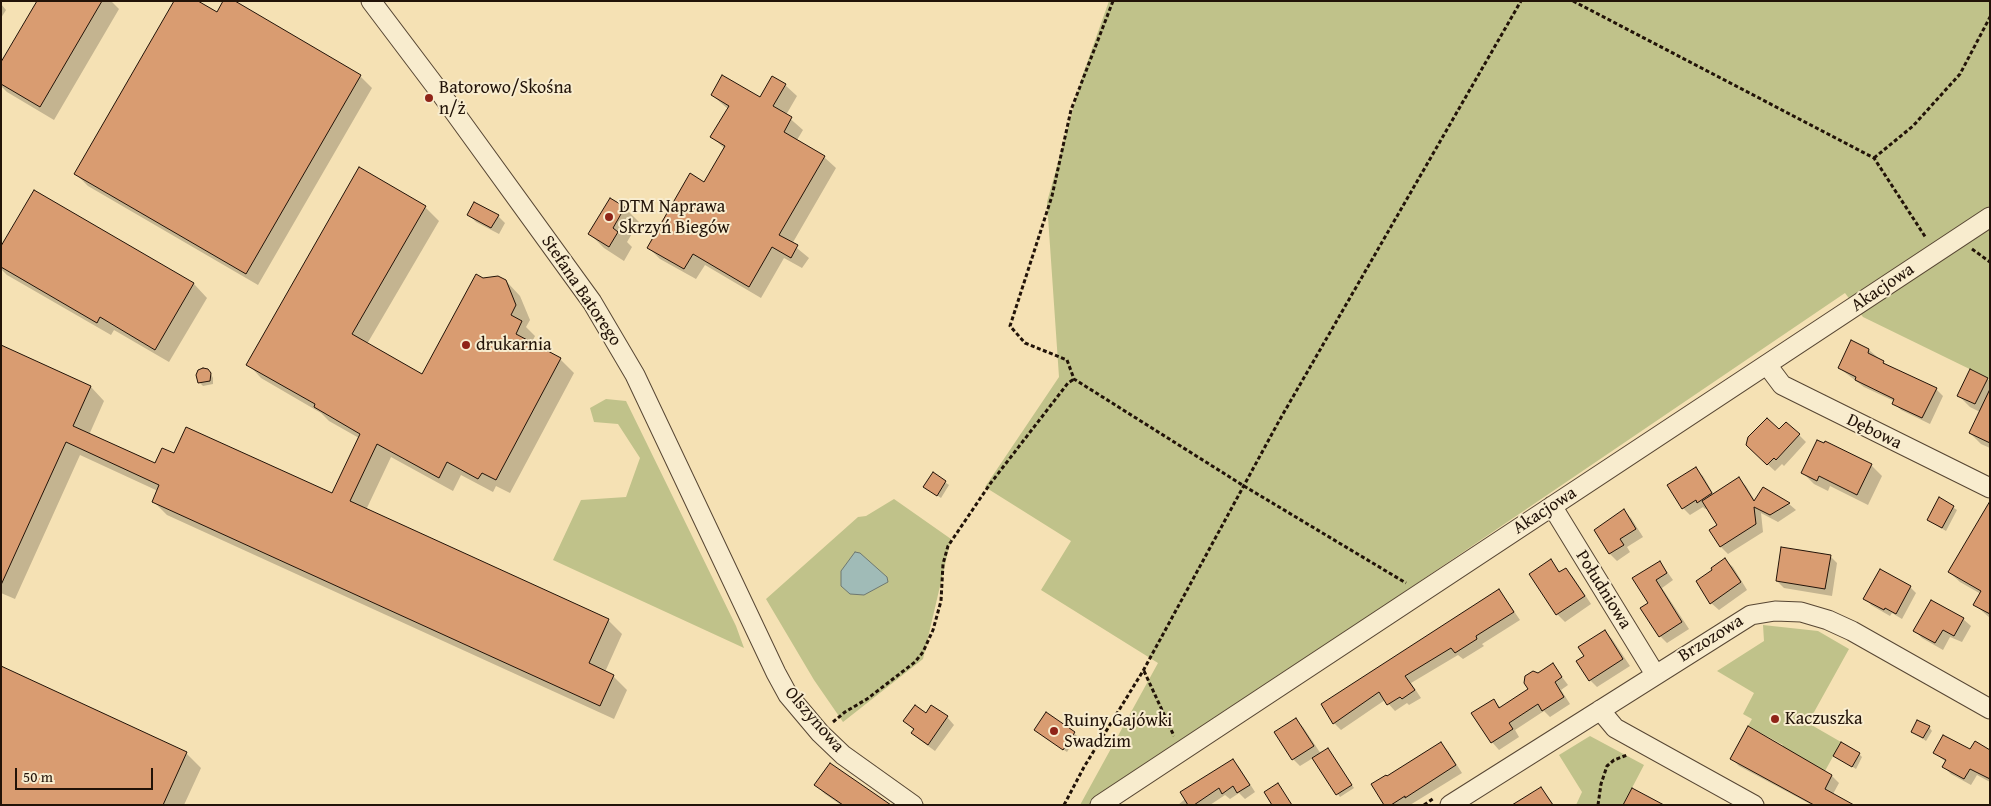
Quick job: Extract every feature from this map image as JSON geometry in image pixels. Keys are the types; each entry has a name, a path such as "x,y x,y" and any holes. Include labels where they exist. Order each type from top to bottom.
{"street":[{"name":"Stefana Batorego","path":"371,1 439,91 592,302 635,375 746,609"},
{"name":"Akacjowa","path":"1100,805 1990,217"},
{"name":"Dębowa","path":"1767,365 1782,385 1990,488"},
{"name":"Południowa","path":"1552,506 1655,674"},
{"name":"Olszynowa","path":"746,609 788,694 820,733 850,760 913,805"},
{"name":"Brzozowa","path":"1450,805 1751,614 1775,611 1801,612 1828,620 1852,631 1990,709"},
{"path":"1600,710 1615,728 1754,805"}],"path":[{"path":"1112,1 1071,110 1052,196 1010,326 1026,343 1067,360 1074,379 1244,486 1421,592"},
{"path":"1064,805 1084,767 1143,671 1280,421 1521,1"},
{"path":"1573,1 1874,158 1936,253"},
{"path":"1874,158 1913,126 1960,74 1990,17"},
{"path":"820,733 845,712 867,700 915,662 923,652 933,630 941,601 943,564 948,546 990,484 1068,383 1074,379"},
{"path":"1143,671 1182,751"},
{"path":"1598,805 1606,766 1614,760 1627,755"}],"green space":[{"path":"1109,1 1990,1 1990,379 1863,317 1845,293 1090,805 1080,805 1158,663 1041,590 1071,541 985,487 1059,377 1047,202 1083,74"},
{"path":"606,399 626,401 736,626 744,648 553,560 581,500 626,497 640,458 618,424 594,422 590,408"},
{"path":"894,499 951,539 923,659 843,722 814,680 766,599 858,517 866,516"},
{"name":"Kaczuszka","path":"1763,625 1818,631 1849,649 1808,723 1841,742 1825,771 1776,759 1783,745 1748,726 1752,719 1743,714 1754,693 1717,671 1764,641"},
{"path":"1590,736 1644,765 1623,805 1576,805 1582,792 1559,755"}],"water":[{"path":"855,552 860,553 887,577 888,582 864,595 850,594 841,586 841,571"}],"building":[{"path":"37,1 102,1 40,107 1,84 1,62"},
{"path":"174,1 198,1 217,12 223,1 235,1 361,75 246,274 74,174"},
{"path":"722,75 760,97 772,76 786,84 773,106 792,117 784,132 825,156 779,235 798,245 791,258 772,247 749,287 693,254 684,269 647,248 690,173 704,182 725,146 710,137 729,106 711,95"},
{"path":"359,167 426,206 352,334 422,374 476,274 483,278 498,276 506,280 516,305 511,315 522,321 516,334 561,358 496,480 482,473 478,479 447,462 439,478 377,444 350,501 609,619 589,663 614,675 600,706 152,502 159,485 66,442 1,585 1,345 91,386 73,426 155,463 162,448 174,453 186,427 332,493 360,434 314,407 315,404 246,365"},
{"path":"34,190 194,283 155,350 100,317 97,323 1,267 1,246"},
{"name":"DTM Naprawa Skrzyń Biegów","path":"610,198 625,207 613,228 618,232 609,247 588,234"},
{"path":"474,202 499,215 491,228 467,215"},
{"path":"1851,340 1869,349 1868,353 1884,361 1883,363 1937,388 1922,418 1892,404 1894,399 1855,380 1856,377 1838,368"},
{"path":"208,369 211,373 210,381 198,383 196,375 198,370"},
{"path":"1970,369 1988,378 1975,404 1957,396"},
{"path":"1990,389 1990,443 1969,433"},
{"path":"1767,418 1779,429 1786,422 1800,434 1776,460 1774,458 1767,465 1746,445 1748,437"},
{"path":"1817,440 1824,443 1825,441 1872,464 1857,495 1819,476 1817,481 1801,473"},
{"path":"1696,467 1712,493 1697,503 1696,500 1682,509 1667,485"},
{"path":"933,472 946,481 937,496 923,487"},
{"path":"1739,477 1754,501 1763,487 1790,503 1770,515 1754,507 1756,524 1720,547 1709,530 1717,525 1702,501"},
{"path":"1939,497 1954,506 1942,528 1927,520"},
{"path":"1990,501 1990,614 1973,605 1981,591 1948,572"},
{"path":"1624,509 1636,529 1620,539 1624,545 1609,554 1594,530"},
{"path":"1781,547 1831,555 1825,589 1776,581"},
{"path":"1725,558 1741,582 1710,604 1696,581"},
{"path":"1551,559 1559,572 1566,568 1585,596 1556,615 1529,574"},
{"path":"1660,561 1667,573 1656,580 1682,622 1659,637 1640,608 1648,603 1632,578"},
{"path":"1880,569 1911,586 1896,614 1863,599"},
{"path":"1499,589 1514,612 1476,636 1477,639 1455,653 1451,648 1405,676 1415,690 1402,699 1400,697 1387,705 1379,692 1333,724 1321,704"},
{"path":"1931,600 1964,618 1954,636 1943,630 1935,643 1913,631"},
{"path":"1605,630 1623,659 1589,681 1576,661 1584,656 1578,647"},
{"path":"1553,663 1562,677 1555,682 1564,697 1542,711 1538,704 1509,723 1513,729 1491,743 1471,713 1494,699 1499,708 1528,689 1524,683 1525,676 1533,671 1538,673"},
{"path":"1,666 187,752 163,805 1,805"},
{"path":"915,705 926,713 931,705 948,716 928,745 911,733 914,729 903,721"},
{"name":"Ruiny Gajówki Swadzim","path":"1046,712 1075,732 1063,750 1034,730"},
{"path":"1296,718 1314,746 1292,760 1274,732"},
{"path":"1917,720 1930,726 1923,738 1911,732"},
{"path":"1748,726 1832,775 1825,789 1854,805 1814,805 1730,759"},
{"path":"1943,735 1970,749 1975,741 1990,750 1990,779 1970,769 1964,779 1942,767 1946,760 1933,753"},
{"path":"1441,742 1456,765 1405,798 1405,796 1391,805 1384,805 1371,784"},
{"path":"1841,742 1860,753 1852,767 1833,756"},
{"path":"1328,748 1352,785 1336,795 1312,758"},
{"path":"1233,759 1250,785 1237,793 1233,786 1222,794 1219,788 1194,805 1188,805 1180,792"},
{"path":"830,763 891,805 843,805 814,785"},
{"path":"1278,783 1292,805 1272,805 1264,792"},
{"path":"1541,787 1553,805 1512,805"},
{"path":"1632,788 1664,805 1623,805"}],"place":[{"name":"Batorowo/Skośna n/ż","path":"429,98"},
{"name":"DTM Naprawa Skrzyń Biegów","path":"609,217"},
{"name":"drukarnia","path":"466,345"},
{"name":"Kaczuszka","path":"1775,719"},
{"name":"Ruiny Gajówki Swadzim","path":"1054,731"}]}
